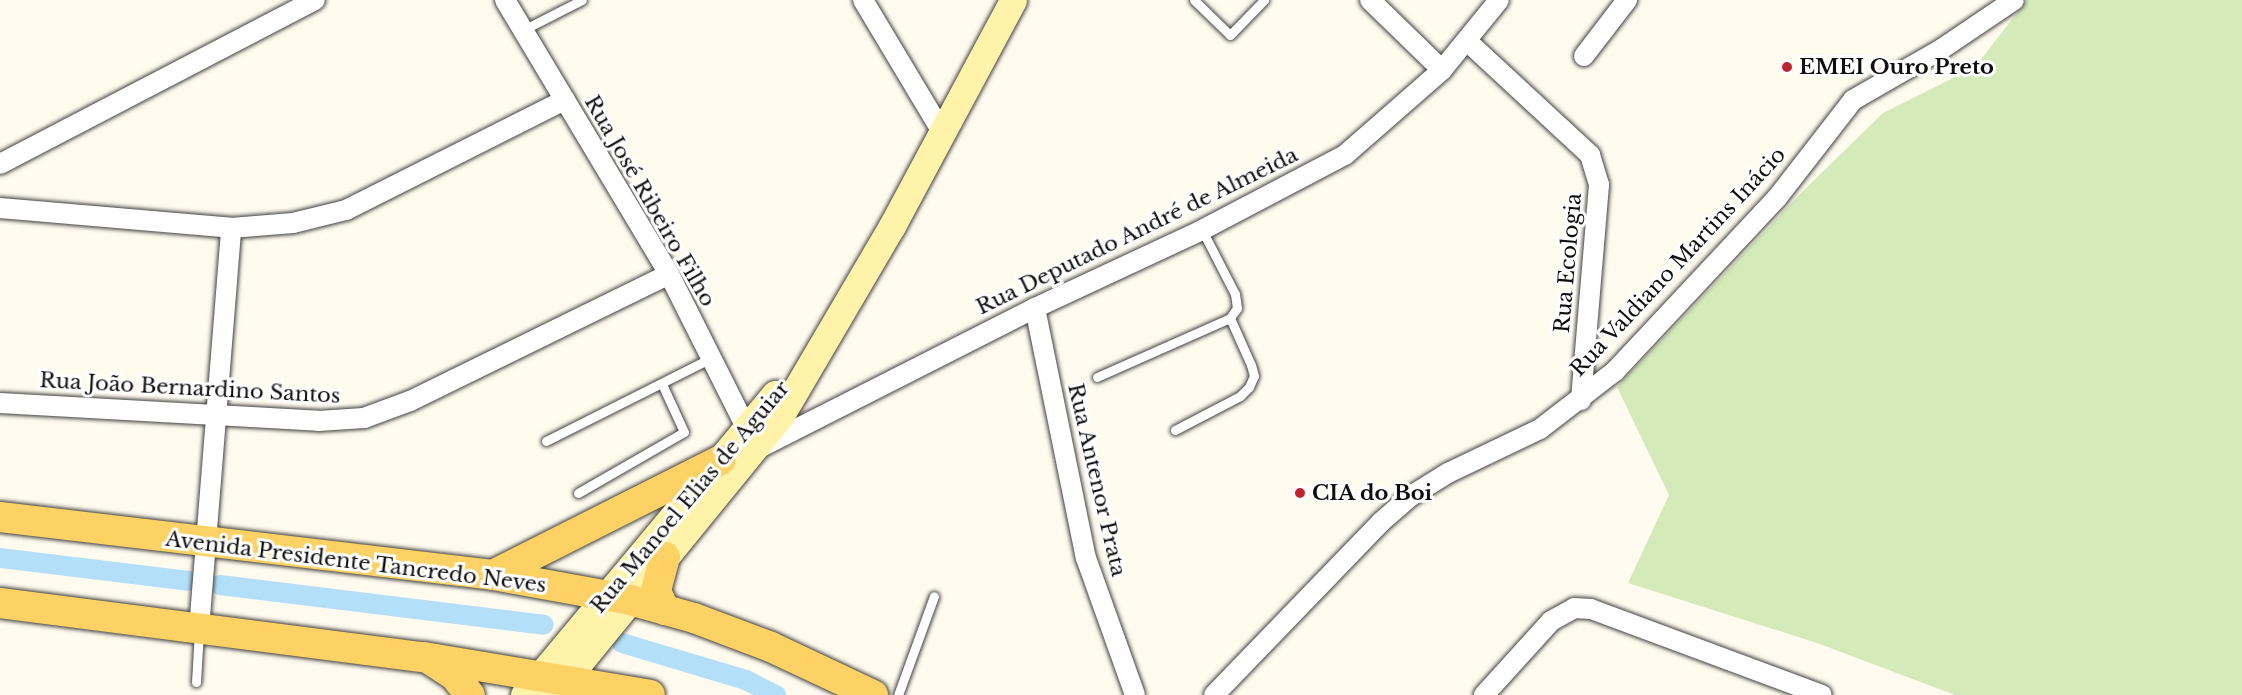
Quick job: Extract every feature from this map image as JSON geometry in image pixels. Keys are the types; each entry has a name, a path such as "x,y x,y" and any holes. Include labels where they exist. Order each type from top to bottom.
{"main road":[{"name":"Rua Manoel Elias de Aguiar","path":"619,598 665,557 841,315 1013,0"},
{"name":"Rua Manoel Elias de Aguiar","path":"545,687 619,598 721,460 751,440"},
{"path":"493,575 721,460"},
{"name":"Avenida Presidente Tancredo Neves","path":"0,517 207,549 493,575 619,598 665,610 771,646 873,695"},
{"path":"665,557 656,591 665,610"},
{"path":"0,603 200,617 424,657 545,687 649,695"},
{"path":"424,657 455,676 470,695"}],"street":[{"path":"0,164 315,0"},
{"name":"Rua José Ribeiro Filho","path":"505,0 669,274 751,440"},
{"path":"863,0 942,132"},
{"path":"1370,0 1442,70"},
{"name":"Rua Deputado André de Almeida","path":"751,440 1202,230 1345,154 1442,70 1499,0"},
{"path":"1584,57 1627,0"},
{"name":"Rua Valdiano Martins Inácio","path":"1214,695 1381,522 1411,496 1448,473 1540,429 1581,400 1615,371 1777,198 1853,100 2000,4"},
{"name":"Rua Ecologia","path":"1467,41 1590,155 1599,186 1581,400"},
{"path":"0,208 231,228 293,223 346,210 565,100"},
{"path":"200,617 231,228"},
{"name":"Rua João Bernardino Santos","path":"0,403 318,421 364,418 410,401 669,274"},
{"name":"Rua Antenor Prata","path":"1035,308 1086,558 1135,695"},
{"path":"1484,695 1551,621 1574,608 1591,609 1821,695"}],"lane":[{"path":"523,30 582,0"},
{"path":"1194,0 1230,35 1264,0"},
{"path":"1097,377 1230,318 1237,308 1235,294 1202,230"},
{"path":"1175,430 1240,396 1249,387 1254,376 1251,365 1230,318"},
{"path":"546,441 711,358"},
{"path":"578,493 684,432 662,384"},
{"path":"898,695 933,596"},
{"path":"196,679 200,617"}],"green space":[{"path":"2027,0 2242,0 2242,695 1955,695 1817,643 1628,583 1669,495 1617,387 1801,193 1883,113 1975,67"}],"waterway":[{"path":"0,558 189,581"},
{"path":"220,585 544,625"},
{"path":"622,643 746,680 776,695"}],"place":[{"name":"EMEI Ouro Preto","path":"1787,67"},
{"name":"CIA do Boi","path":"1300,493"}]}
